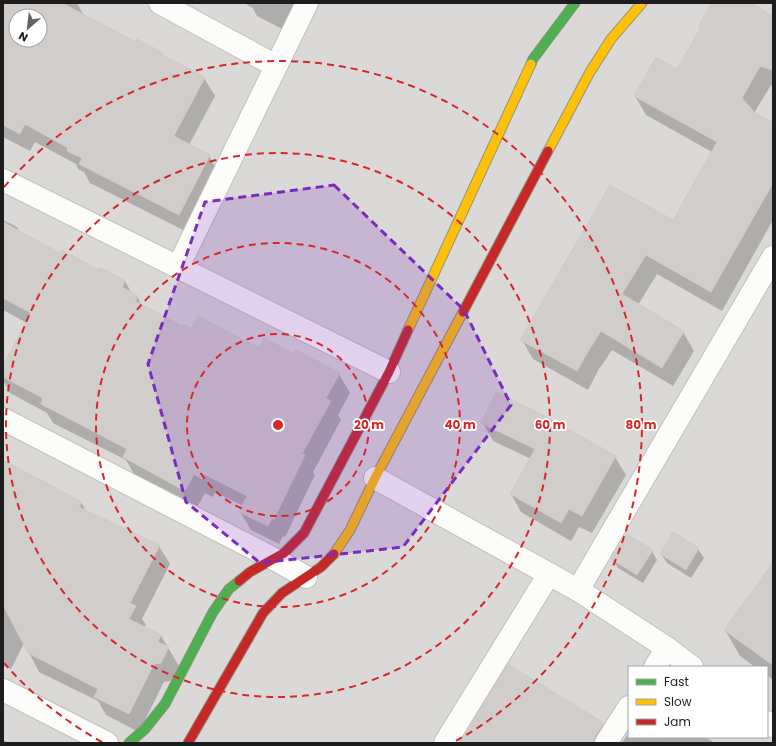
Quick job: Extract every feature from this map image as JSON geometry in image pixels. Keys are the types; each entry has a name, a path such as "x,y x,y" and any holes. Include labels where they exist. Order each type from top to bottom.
{"street":[{"path":"160,3 276,66"},
{"path":"178,267 307,3"},
{"path":"129,743 146,730 166,704 214,612 229,589 250,572 284,553 304,533 389,372 533,59 575,3"},
{"path":"188,743 257,622 266,610 286,590 331,559 345,539 375,478 590,72 611,39 642,3"},
{"path":"3,180 389,372"},
{"path":"578,590 772,263"},
{"path":"3,419 306,577"},
{"path":"375,478 578,590 667,648 691,666"},
{"path":"445,743 549,574"},
{"path":"656,666 667,648"},
{"path":"3,690 107,743"},
{"path":"606,743 628,709"}],"highlighted area":[{"path":"334,185 464,310 511,405 403,547 260,563 186,502 148,364 205,202"}],"shaded area":[{"path":"3,3 773,3 773,743 3,743"}],"building":[{"path":"3,3 62,3 136,42 137,39 163,53 162,55 205,77 174,136 210,155 179,215 79,164 82,158 67,151 68,148 25,124 20,134 3,125"},
{"path":"711,3 751,3 773,16 773,70 760,66 742,98 755,113 773,123 773,183 711,292 646,255 622,294 684,331 662,368 601,331 577,371 520,340 610,185 673,220 717,142 634,96 656,57 677,69 701,27 699,26"},
{"path":"3,222 60,253 62,250 99,270 100,267 125,281 122,287 138,296 135,301 182,326 183,324 192,328 198,316 259,348 264,338 294,354 296,350 340,373 326,398 331,401 302,454 305,455 274,519 272,518 268,526 239,512 247,496 204,474 202,479 194,474 185,491 123,457 127,449 41,404 43,398 3,377 3,366 31,313 3,298"},
{"path":"496,392 541,414 616,456 582,516 569,509 561,523 510,494 535,449 481,423"},
{"path":"3,460 82,502 79,507 160,545 130,603 136,606 129,619 161,635 158,642 169,647 161,663 154,664 129,714 94,697 98,689 28,653 3,605"},
{"path":"673,532 699,548 686,570 660,554"},
{"path":"627,534 653,550 637,575 611,559"},
{"path":"773,562 773,665 724,630"},
{"path":"508,664 604,723 595,736 594,743 460,743"}],"traffic: fast":[{"path":"531,64 533,59 575,3"},
{"path":"129,743 145,729 165,704 213,612 229,589 239,581"}],"traffic: slow":[{"path":"548,151 590,72 611,39 642,3"},
{"path":"408,330 531,64"},
{"path":"334,554 350,530 375,478 463,312"}],"traffic: jam":[{"path":"463,312 548,151"},
{"path":"239,581 250,572 284,553 304,533 389,372 408,330"},
{"path":"188,743 263,613 282,593 321,567 334,554"}]}
